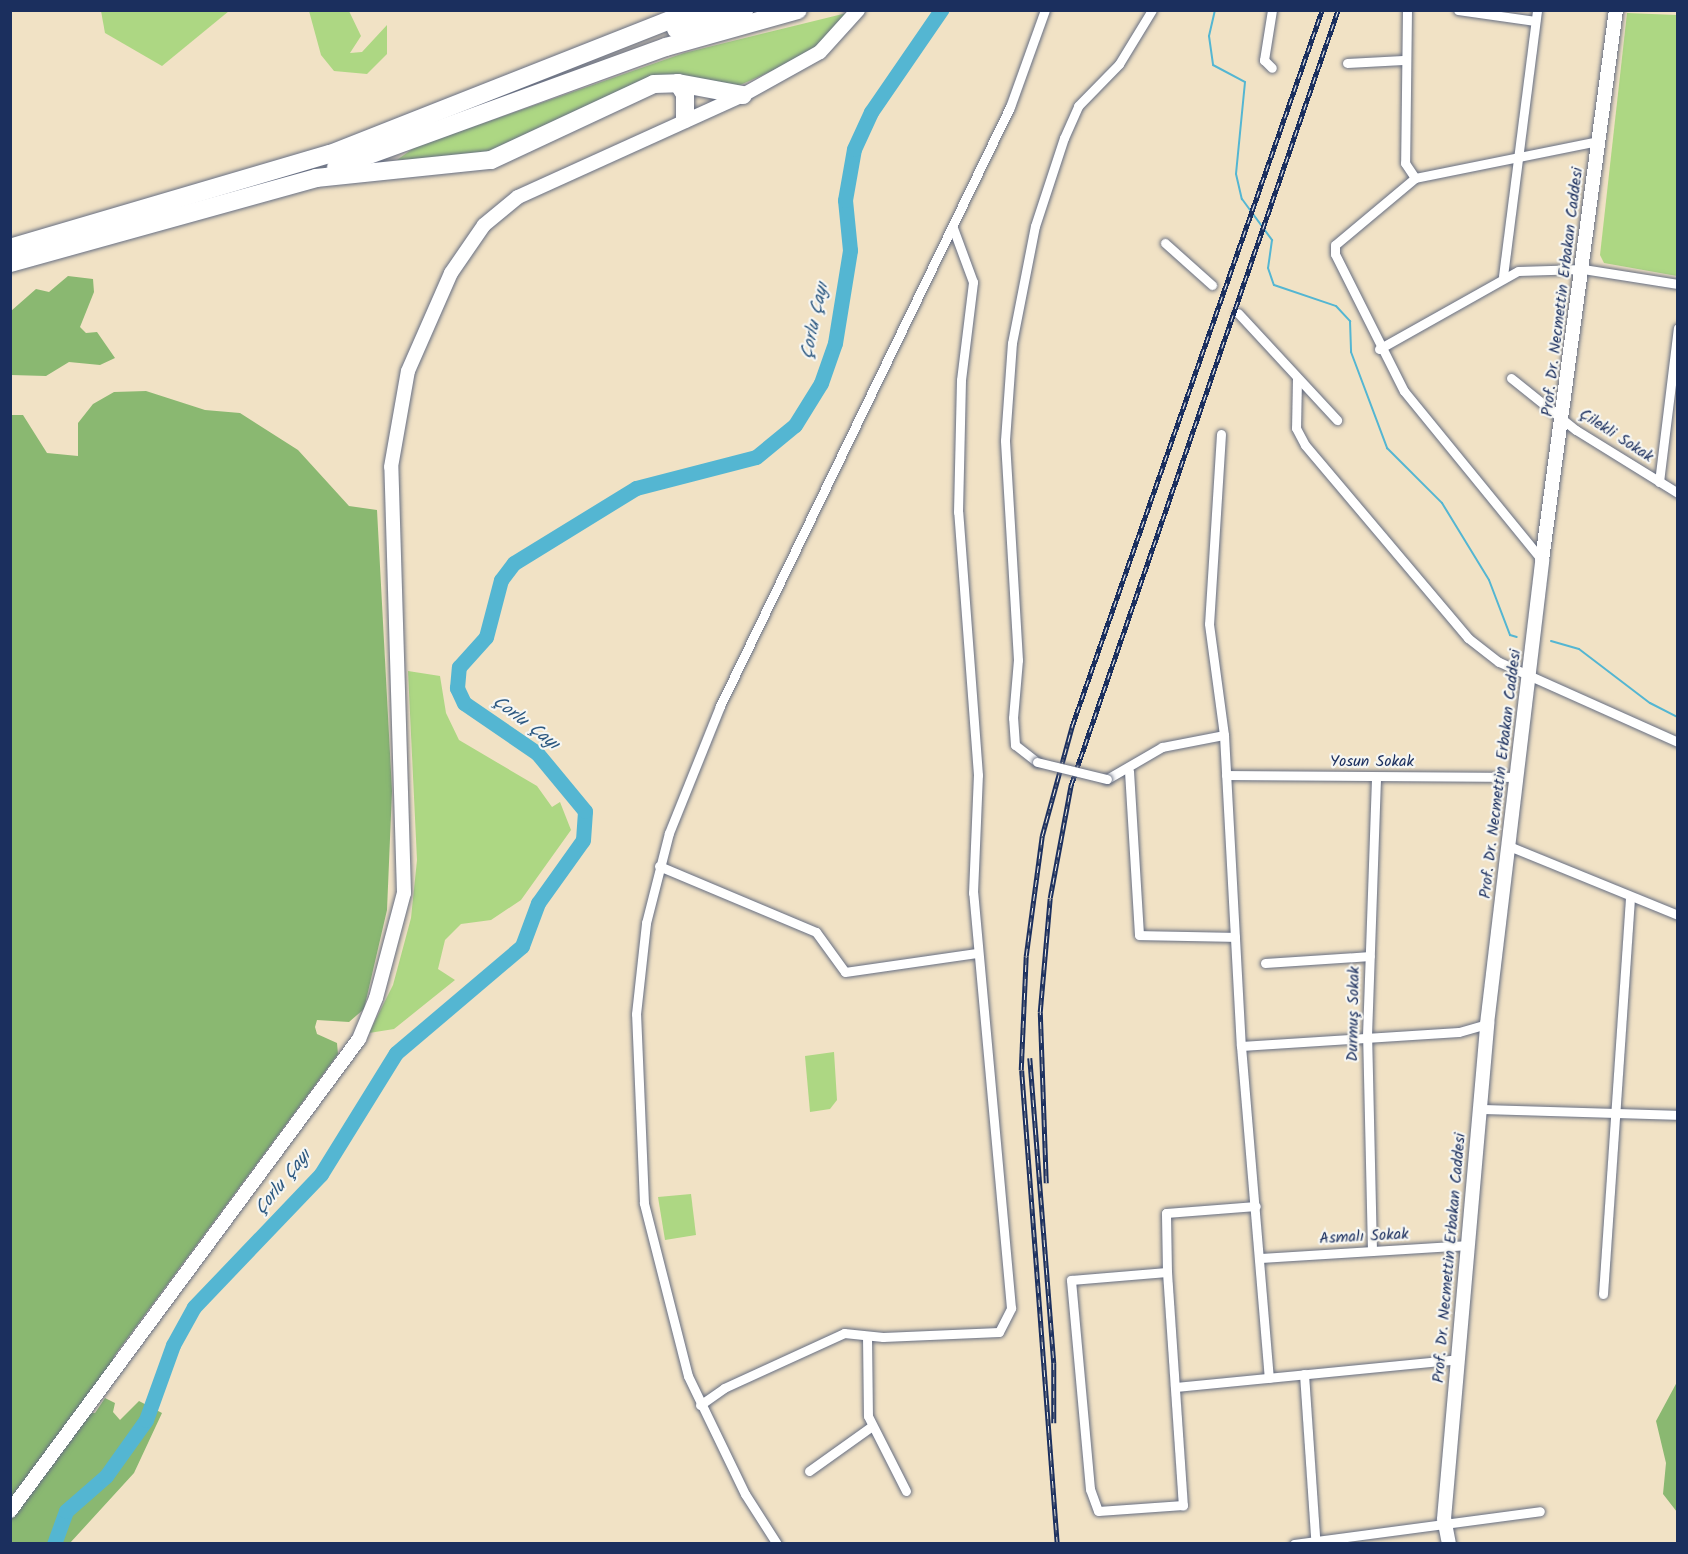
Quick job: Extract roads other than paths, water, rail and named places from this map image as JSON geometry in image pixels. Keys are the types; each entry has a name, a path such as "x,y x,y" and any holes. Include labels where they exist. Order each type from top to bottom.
{"highway":[{"path":"10,248 330,154 602,51 696,10"},
{"path":"602,51 744,10"},
{"path":"189,213 375,156 666,47 798,10"},
{"path":"678,83 685,94 685,119"},
{"path":"10,262 316,178 491,160 622,96 678,83 743,95"}],"street":[{"path":"10,1511 359,1040 376,998 404,893 391,467 408,371 446,283 484,225 518,197 685,119 743,95 820,52 858,10"},
{"path":"777,1544 700,1405 663,1295 644,1203 636,1014 659,866 720,706 1010,107 1045,10"},
{"path":"1152,10 1119,64 1078,106 1064,138 1035,226 1012,343 1005,440 1018,660 1014,736 1015,745 1037,762 1107,779 1129,771 1162,747 1224,735"},
{"path":"1272,10 1264,60 1272,68"},
{"path":"1407,10 1403,60 1406,163 1415,178"},
{"path":"1458,10 1536,16 1503,276"},
{"name":"Prof. Dr. Necmettin Erbakan Caddesi","path":"1449,1544 1444,1519 1487,1024 1531,673 1542,560 1564,418 1616,10"},
{"path":"1347,63 1403,60"},
{"path":"1542,560 1404,391 1379,349 1335,254 1335,245 1415,178 1599,141"},
{"path":"700,1405 724,1388 844,1333 867,1336 999,1332 1007,1326 1011,1308 1002,1168 977,953 973,892 978,776 957,512 960,380 973,282 953,228"},
{"path":"1165,243 1212,285"},
{"path":"1379,349 1503,276 1583,269 1677,284"},
{"path":"1238,313 1337,420"},
{"path":"1659,482 1673,403 1677,328"},
{"path":"1297,378 1296,428 1305,446 1468,638 1499,662 1531,673 1553,689 1677,742"},
{"name":"Çilekli Sokak","path":"1511,378 1564,418 1677,493"},
{"path":"1221,435 1209,624 1224,735 1241,1046 1261,1258 1269,1378"},
{"path":"1129,771 1139,935 1235,937"},
{"name":"Yosun Sokak","path":"1226,775 1376,778 1518,777"},
{"name":"Durmuş Sokak","path":"1372,1251 1367,1036 1376,778"},
{"path":"1509,846 1677,915"},
{"path":"659,866 816,932 845,972 977,953"},
{"path":"1603,1294 1630,897"},
{"path":"1265,963 1370,956"},
{"path":"1241,1046 1367,1036 1459,1032 1487,1024"},
{"path":"1479,1109 1677,1115"},
{"path":"1167,1272 1071,1280 1090,1489 1098,1510 1183,1505 1167,1272 1166,1213 1256,1206"},
{"name":"Asmalı Sokak","path":"1261,1258 1468,1245"},
{"path":"867,1336 864,1371 872,1426 906,1491"},
{"path":"1175,1387 1459,1359"},
{"path":"1304,1374 1314,1537"},
{"path":"809,1471 872,1426"},
{"path":"1294,1544 1314,1537 1444,1519 1540,1511"}],"waterway":[{"name":"Çorlu Çayı","path":"54,1544 66,1511 106,1476 146,1420 173,1345 194,1307 321,1174 396,1053 522,946 538,903 583,840 585,811 537,753 464,703 457,688 459,667 486,637 501,580 514,563 636,488 756,457 795,425 821,383 835,343 850,250 845,200 854,149 871,112 941,10"},
{"path":"1215,10 1209,36 1213,65 1245,82 1236,174 1242,199 1272,240 1268,268 1274,285 1336,306 1350,321 1351,352 1387,448 1442,503 1489,580 1510,635 1517,637"},
{"path":"1551,641 1579,649 1650,703 1678,717"}],"railway":[{"path":"1057,1544 1021,1070 1026,956 1042,836 1072,726 1322,10"},
{"path":"1046,1183 1040,1012 1050,898 1071,785 1338,10"},
{"path":"1030,1058 1054,1363 1054,1423"}]}
